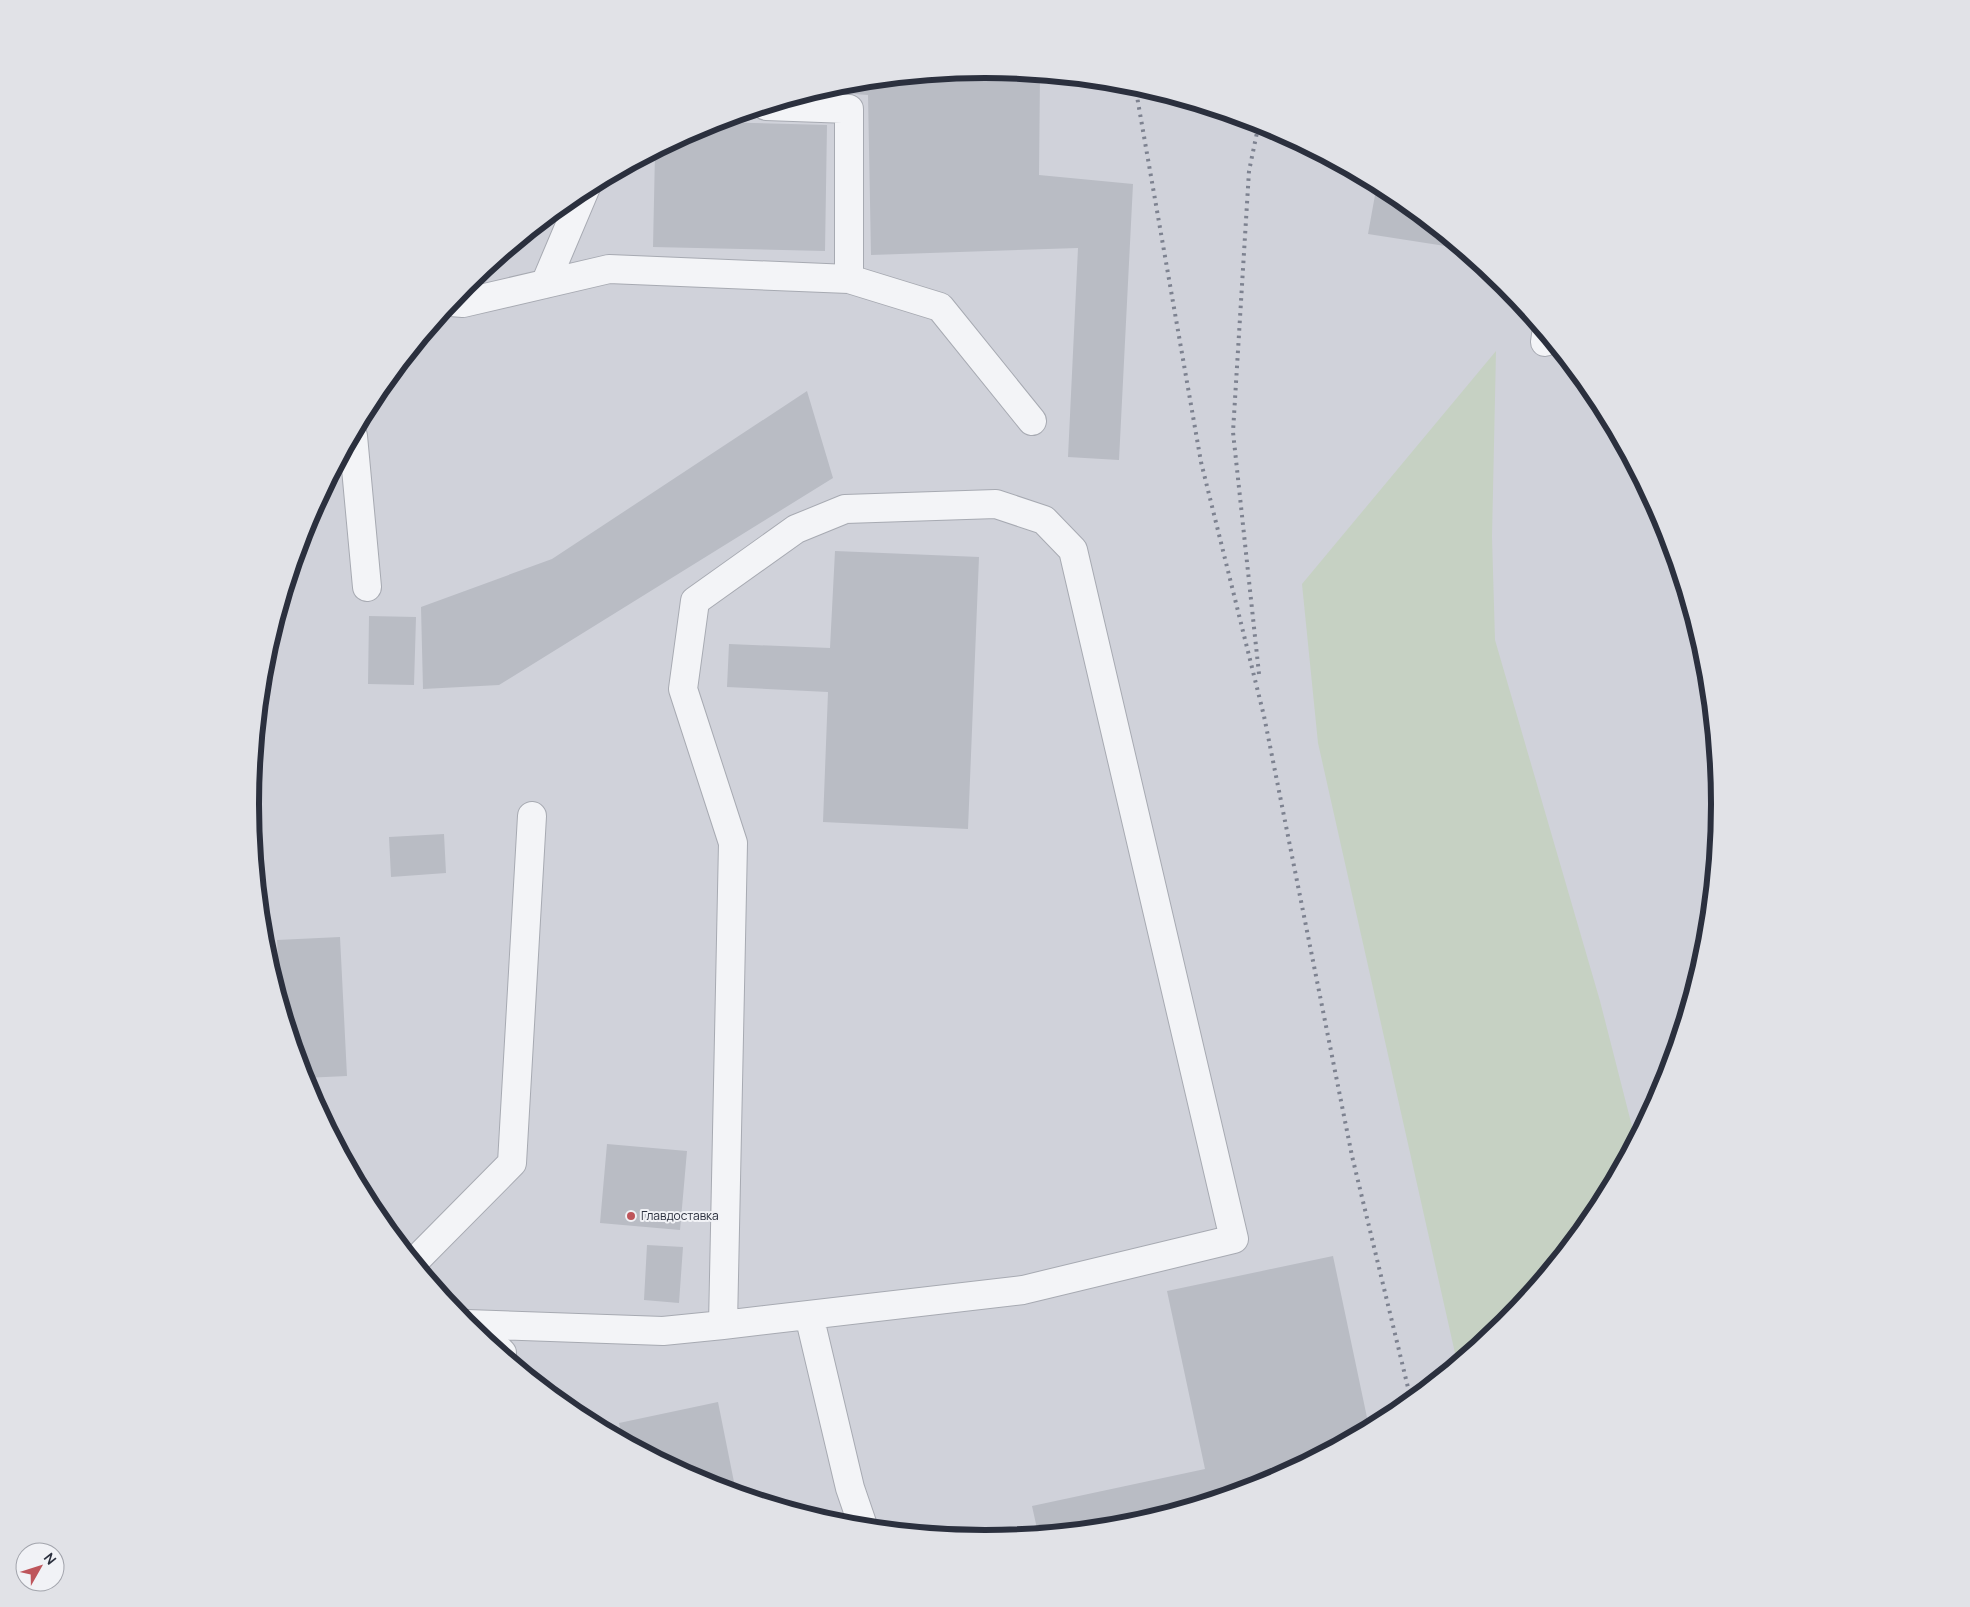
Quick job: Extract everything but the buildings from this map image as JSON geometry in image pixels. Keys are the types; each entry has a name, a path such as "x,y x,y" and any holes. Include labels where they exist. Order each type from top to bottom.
{"lane":[{"path":"782,107 850,109 849,279"},
{"path":"545,284 580,202"},
{"path":"460,303 608,269 849,279 940,307 1032,421"},
{"path":"353,446 367,587"},
{"path":"481,1325 663,1331 723,1325 1024,1290 1234,1240 1073,550 1044,520 996,504 845,509 796,529 695,601 683,689 733,843 723,1325"},
{"path":"419,1257 512,1164 532,816"},
{"path":"809,1315 850,1488 860,1519"}],"shaded area":[{"path":"938,79 1032,79 1080,84 1127,91 1173,102 1218,116 1306,152 1348,175 1388,200 1464,258 1531,325 1561,362 1589,400 1636,482 1656,526 1686,616 1697,662 1705,709 1711,804 1705,898 1697,945 1672,1037 1656,1081 1614,1167 1589,1207 1531,1282 1464,1349 1427,1379 1388,1407 1306,1455 1218,1491 1173,1505 1127,1516 1032,1528 985,1530 890,1523 843,1516 797,1505 752,1491 664,1455 622,1432 582,1407 506,1349 439,1282 409,1245 381,1207 334,1125 314,1081 284,991 273,945 265,898 261,851 259,804 265,709 273,662 298,570 314,526 356,440 381,400 439,325 506,258 543,228 582,200 664,152 752,116 797,102 843,91"}],"green space":[{"path":"1496,351 1492,537 1495,640 1600,1001 1633,1131 1614,1167 1589,1207 1561,1245 1531,1282 1498,1317 1456,1356 1318,743 1302,584"}],"railway":[{"path":"1136,93 1201,462 1264,716 1352,1156 1409,1392"},
{"path":"1257,131 1249,171 1233,432 1259,674"}],"place":[{"name":"Главдоставка","path":"631,1216"}]}
